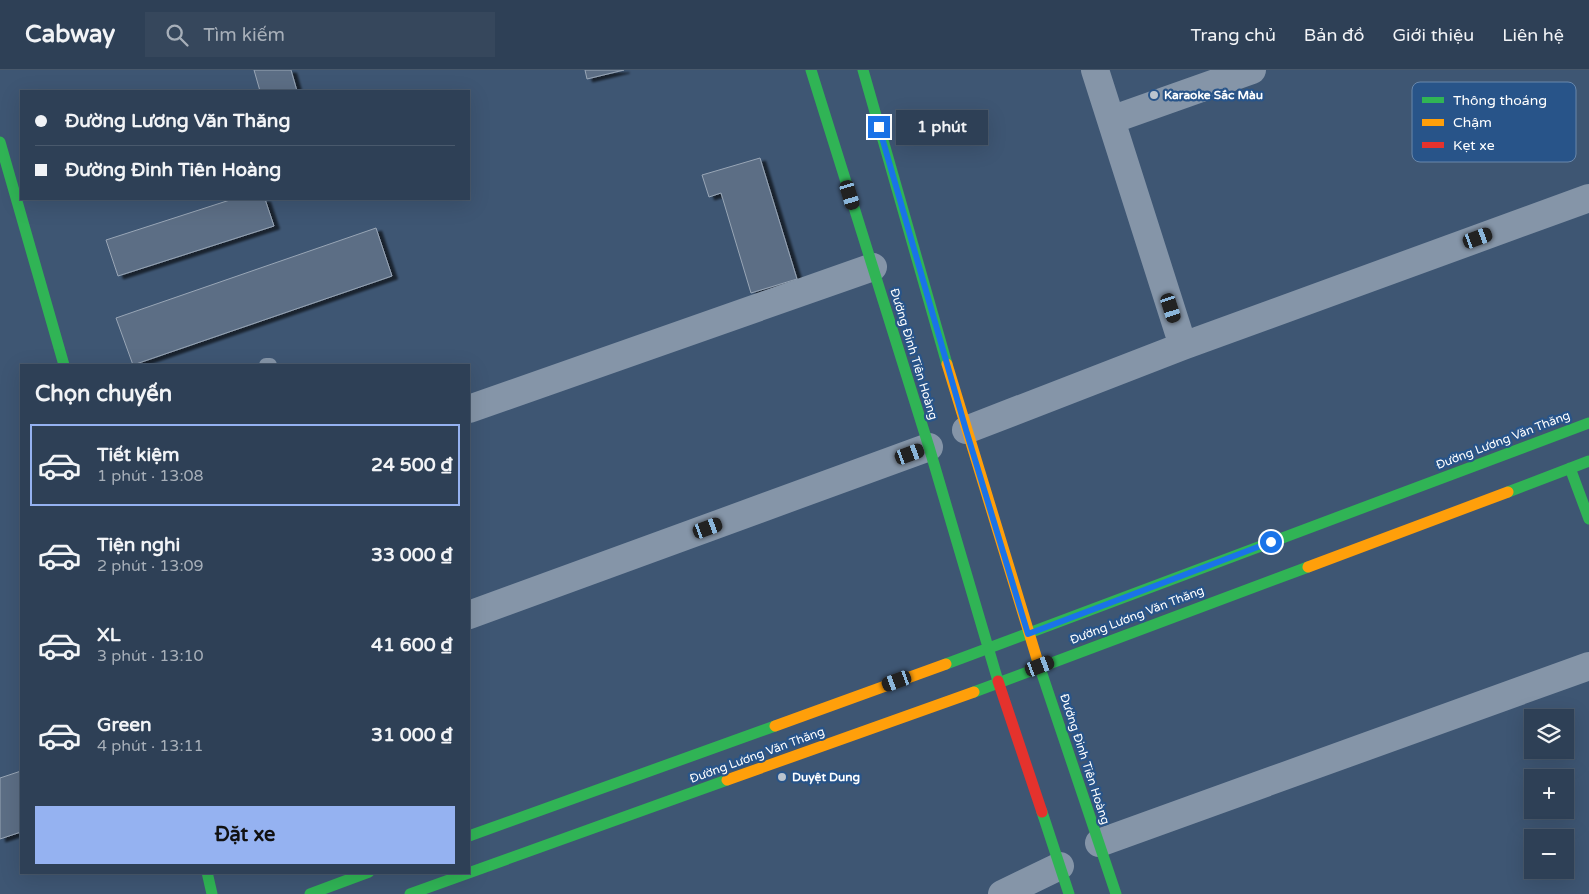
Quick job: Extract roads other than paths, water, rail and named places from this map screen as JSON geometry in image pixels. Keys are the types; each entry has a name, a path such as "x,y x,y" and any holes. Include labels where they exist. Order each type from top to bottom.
{"main road":[{"name":"Đường Đinh Tiên Hoàng","path":"811,70 990,647"},
{"path":"863,70 966,430 1028,634"},
{"path":"0,142 64,364"},
{"name":"Đường Lương Văn Thăng","path":"470,836 1028,634 1589,423"},
{"name":"Đường Lương Văn Thăng","path":"410,894 449,887 999,683 1589,460"},
{"path":"1570,468 1589,520"},
{"name":"Đướng Đinh Tiên Hoàng","path":"1028,634 1116,894"},
{"path":"990,647 999,683 1069,894"},
{"path":"207,874 212,894"},
{"path":"310,894 364,874"}],"street":[{"path":"1095,70 1183,346"},
{"path":"1111,120 1252,70"},
{"path":"966,430 1183,346 1589,198"},
{"path":"470,409 873,267"},
{"path":"470,615 929,447"},
{"path":"1099,843 1589,666"},
{"path":"1002,894 1060,866"}],"place":[{"name":"Karaoke Sắc Màu","path":"1154,95"},
{"name":"Duyệt Dung","path":"782,777"}]}
